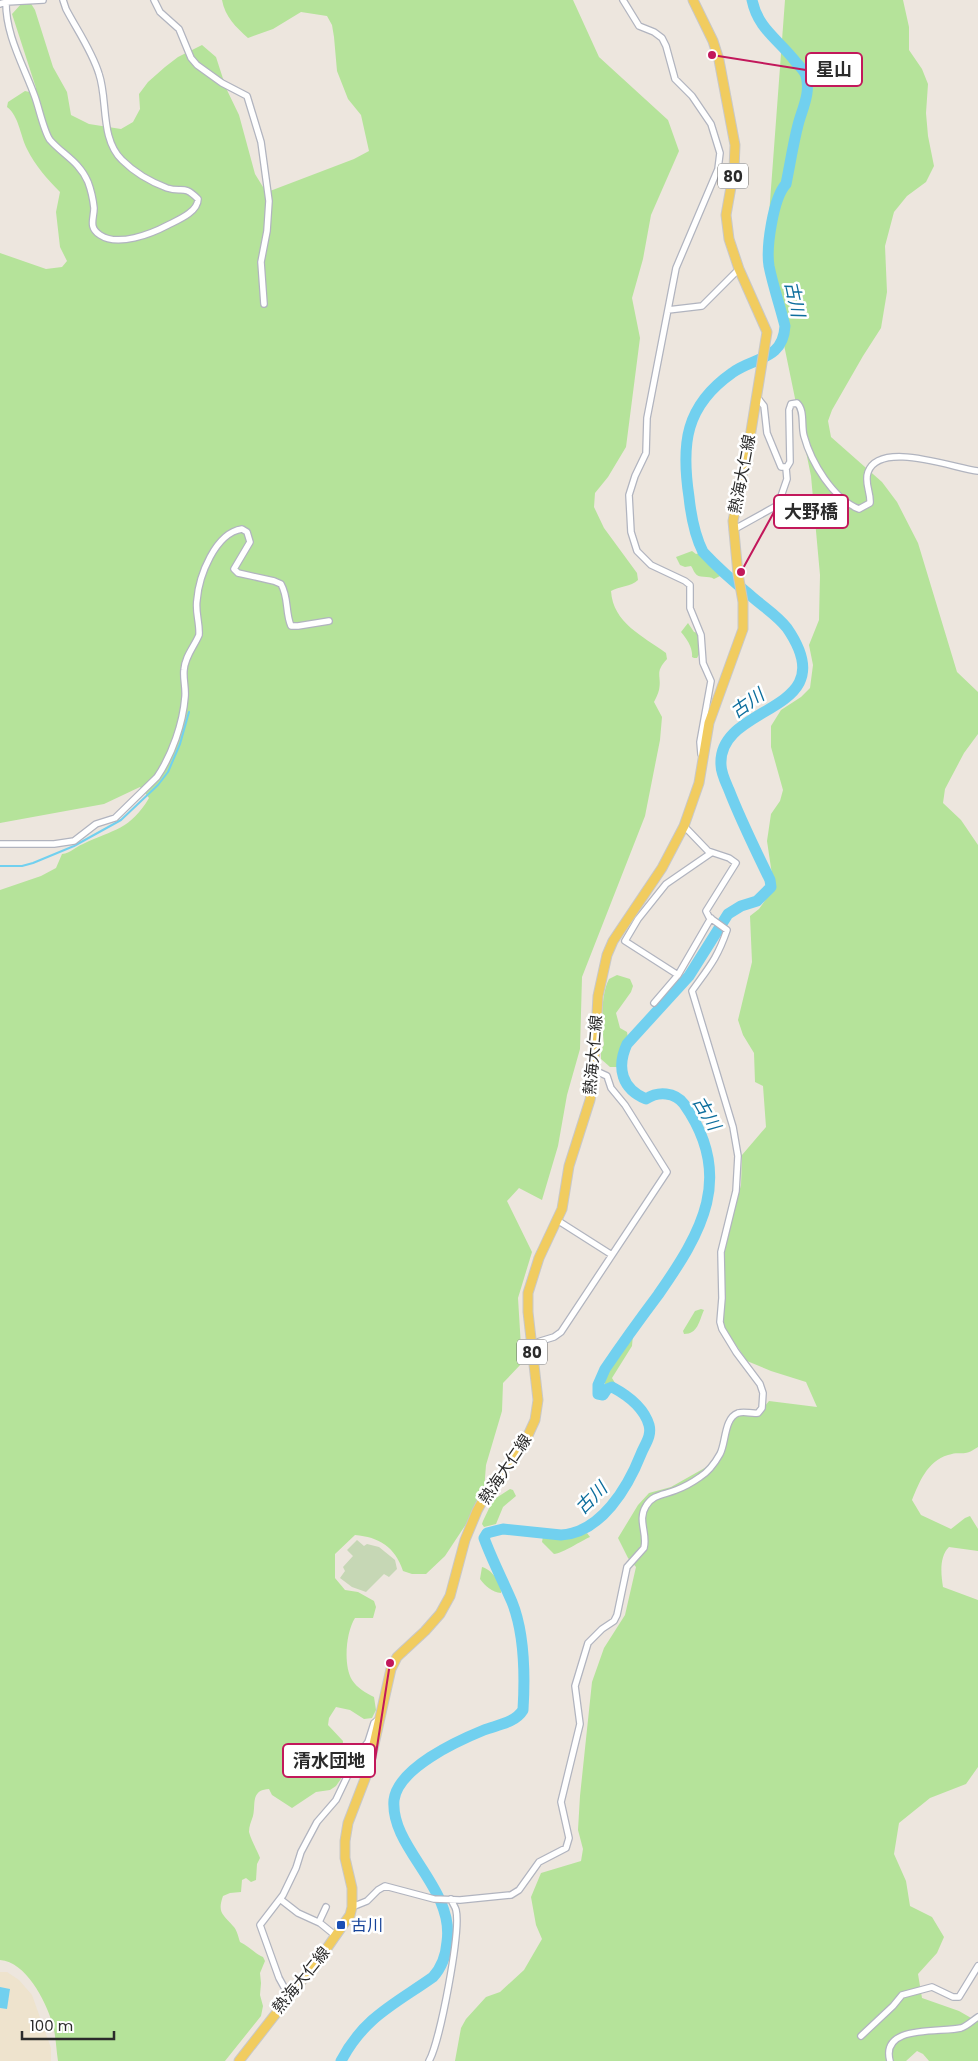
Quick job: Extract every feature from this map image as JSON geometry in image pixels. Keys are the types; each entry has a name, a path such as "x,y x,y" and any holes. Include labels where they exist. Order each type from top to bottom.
{"main road":[{"name":"熱海大仁線","path":"239,2061 346,1924 352,1907 352,1888 345,1858 345,1841 348,1824 368,1771 389,1675 396,1658 425,1632 440,1614 450,1596 465,1540 477,1511 485,1496 532,1430 538,1400 528,1312 529,1288 539,1258 557,1220 564,1196 570,1158 590,1100 594,1070 598,996 607,955 613,940 662,868 695,800 709,723 743,629 742,595 733,530 734,508 757,397 767,332 739,269 729,240 726,215 734,170 735,145 719,60 692,0"}],"street":[{"path":"43,0 4,2 14,49 34,94 50,139 77,164 88,181 94,210 91,223 94,230 108,239 122,240 157,231 187,215 195,207 198,199 189,190 170,189 149,180 126,164 116,153 105,126 105,99 98,71 63,0"},
{"path":"154,0 160,12 179,29 191,58 197,65 222,83 247,96 261,142 269,200 267,231 261,262 265,295 264,304"},
{"path":"623,0 639,26 654,32 664,42 675,79 692,96 711,124 720,153 718,169 676,268 648,418 646,453 629,495 629,516 633,543 642,557 651,565 690,585 690,608 701,635 703,663 711,681 700,742 702,759"},
{"path":"668,310 702,306 739,269"},
{"path":"757,397 764,406 765,426 776,456 781,467 786,468"},
{"path":"733,530 778,505 787,479 786,468 790,462 789,410 793,403 797,403 801,407 804,436 815,465 843,500 859,509 870,503 866,482 868,473 872,465 881,459 903,456 978,470"},
{"path":"0,844 54,844 74,840 96,824 115,818 157,777 176,738 184,706 184,670 190,650 199,635 196,618 198,591 211,554 227,536 236,530 242,529 247,532 250,542 234,569 238,573 281,584 288,602 288,619 291,626 328,620"},
{"path":"352,1907 367,1901 385,1886 434,1899 510,1895 519,1890 538,1862 566,1848 569,1838 561,1802 580,1724 576,1694 577,1679 588,1643 602,1629 614,1621 617,1615 627,1567 644,1548 642,1526 645,1508 651,1499 690,1484 710,1468 720,1455 730,1421 734,1416 746,1412 758,1412 762,1408 763,1392 760,1384 736,1352 722,1329 720,1322 722,1298 721,1252 736,1191 738,1156 733,1127 692,990 718,956 727,930 713,920 706,911 736,863 705,849 684,826"},
{"path":"678,975 626,943 625,939 638,919 670,880 711,853"},
{"path":"654,1003 678,975 713,920"},
{"path":"531,1344 554,1337 561,1332 666,1174 667,1169 625,1104 611,1088 607,1076 594,1070"},
{"path":"557,1220 612,1255"},
{"path":"289,1996 281,1983 260,1928 262,1922 280,1899 301,1851 317,1822 339,1794 357,1756 368,1742 374,1723 379,1719"},
{"path":"280,1899 298,1914 319,1922 336,1936"},
{"path":"429,2061 438,2036 455,1949 456,1910 451,1899"},
{"path":"319,1922 326,1907"},
{"path":"861,2036 902,1995 932,1987 953,1997 959,1997 978,1966"},
{"path":"890,2061 888,2051 892,2042 898,2038 943,2028 960,2028 978,2016"}],"shaded area":[{"path":"0,1972 7,1972 19,1980 32,1995 51,2048 51,2061 0,2061"}],"green space":[{"path":"222,0 573,0 599,57 668,120 679,151 651,215 643,259 632,298 640,338 626,447 608,477 595,493 594,507 604,528 637,573 638,580 611,591 617,612 631,628 666,653 667,659 660,671 660,685 654,702 662,717 660,740 645,816 582,977 580,1049 567,1095 558,1146 542,1200 519,1188 507,1201 532,1252 518,1298 522,1363 503,1383 502,1411 486,1465 484,1491 478,1506 445,1556 426,1574 412,1574 403,1571 391,1550 379,1541 364,1536 355,1535 335,1554 335,1578 345,1590 358,1592 374,1601 376,1607 373,1618 355,1618 352,1624 349,1631 347,1666 354,1683 374,1697 376,1710 372,1718 364,1719 350,1710 336,1707 329,1718 328,1725 343,1741 342,1763 345,1773 336,1786 330,1790 316,1792 292,1808 272,1795 269,1789 263,1790 256,1795 249,1832 260,1858 257,1864 256,1880 251,1882 246,1878 242,1880 241,1892 223,1896 221,1902 222,1913 236,1929 240,1942 263,1957 265,1961 260,1973 260,1995 263,2006 261,2016 225,2061 58,2061 53,2027 45,2003 33,1984 18,1967 0,1960 0,890 41,876 56,868 62,854 128,823 142,809 149,798 140,787 104,804 0,823 0,253 46,269 62,267 67,261 60,247 56,212 60,192 34,161 27,149 14,115 7,107 8,102 25,91 34,93 36,88 12,14 22,3 30,2 35,10 53,67 67,92 71,115 89,124 121,129 133,122 140,109 139,94 148,82 178,57 202,45 216,57 226,88 239,115 255,174 263,187 270,191 354,159 369,151 361,115 348,99 337,71 332,25 327,16 301,12 273,29 248,38 228,17"},
{"path":"785,0 903,0 909,27 909,50 922,69 928,84 926,113 934,166 926,182 907,196 894,212 885,246 887,292 881,328 832,410 828,421 831,437 882,482 897,502 918,543 957,672 978,692 978,734 964,753 945,789 943,803 961,820 978,845 978,1447 969,1452 948,1455 934,1462 925,1473 912,1500 921,1515 951,1529 970,1516 978,1529 978,1551 949,1547 942,1561 941,1571 943,1587 978,1600 978,1767 966,1784 930,1798 899,1823 894,1854 906,1881 910,1906 932,1917 944,1937 937,1953 918,1974 922,1998 959,2011 978,2022 978,2061 929,2061 923,2054 917,2051 906,2061 455,2061 461,2028 466,2019 486,1997 500,1992 524,1970 542,1939 536,1925 531,1897 541,1873 581,1861 583,1849 578,1830 580,1796 592,1682 604,1648 625,1615 636,1567 628,1558 618,1538 638,1505 649,1493 671,1487 717,1461 733,1418 739,1414 759,1413 769,1401 817,1407 806,1382 747,1361 722,1325 722,1256 741,1185 742,1155 766,1127 763,1086 755,1082 754,1053 743,1035 738,1020 752,962 750,916 759,909 774,888 767,841 771,814 780,801 783,790 771,747 771,726 781,710 801,697 810,688 813,665 809,645 819,620 820,575 811,476 783,340 771,270 769,215"},
{"path":"692,551 696,554 700,553 721,573 720,576 714,579 699,576 696,575 691,566 685,567 680,565 676,557"},
{"path":"688,623 699,636 700,649 697,658 692,657 692,650 681,632"},
{"path":"617,975 630,979 633,986 631,992 616,1013 620,1028 627,1032 628,1038 622,1049 617,1067 610,1067 601,1059 601,1050 604,1045 603,1003 609,979"},
{"path":"704,1310 695,1329 684,1334 683,1331 695,1311"},
{"path":"633,1335 632,1346 612,1378 615,1383 610,1386 605,1385 605,1378 610,1366 630,1336"},
{"path":"510,1489 513,1490 516,1496 503,1507 496,1524 484,1527 483,1521 493,1500"},
{"path":"587,1533 590,1537 554,1554 542,1542 543,1536 569,1538"},
{"path":"357,1540 364,1546 367,1544 379,1547 395,1560 397,1569 389,1577 384,1574 366,1592 352,1587 340,1578 345,1571 343,1567 353,1556 347,1550"},
{"path":"482,1567 489,1570 495,1577 500,1585 501,1593 489,1588 480,1579"}],"water":[{"path":"0,1987 10,1989 7,2009 0,2008"}],"waterway":[{"name":"古川","path":"341,2061 350,2046 370,2022 433,1977 441,1965 446,1952 447,1922 442,1904 411,1852 395,1818 394,1800 398,1788 406,1777 430,1757 484,1730 511,1721 523,1710 524,1670 522,1642 516,1614 484,1538 487,1533 503,1529 561,1535 589,1526 621,1494 649,1436 650,1429 647,1419 634,1403 612,1387 607,1389 603,1395 598,1394 598,1385 605,1369 674,1272 688,1249 707,1203 710,1179 708,1155 699,1130 684,1104 676,1097 666,1094 651,1096 646,1099 631,1090 627,1084 623,1077 622,1069 622,1061 627,1044 689,976 728,914 741,906 757,901 771,887 770,880 725,781 721,765 725,745 738,729 775,706 791,693 801,677 801,656 783,623 732,580 703,552 692,518 686,460 690,428 704,399 732,373 773,352 779,346 785,326 769,266 771,224 777,200 786,184 796,132 807,95 807,82 803,70 769,33 759,19 752,0"},
{"path":"0,866 22,866 33,863 74,846 121,820 158,785 168,772 180,744 189,712"}],"place":[{"name":"星山","path":"712,55"},
{"name":"大野橋","path":"741,572"},
{"name":"清水団地","path":"390,1663"},
{"name":"古川","path":"341,1925"}]}
